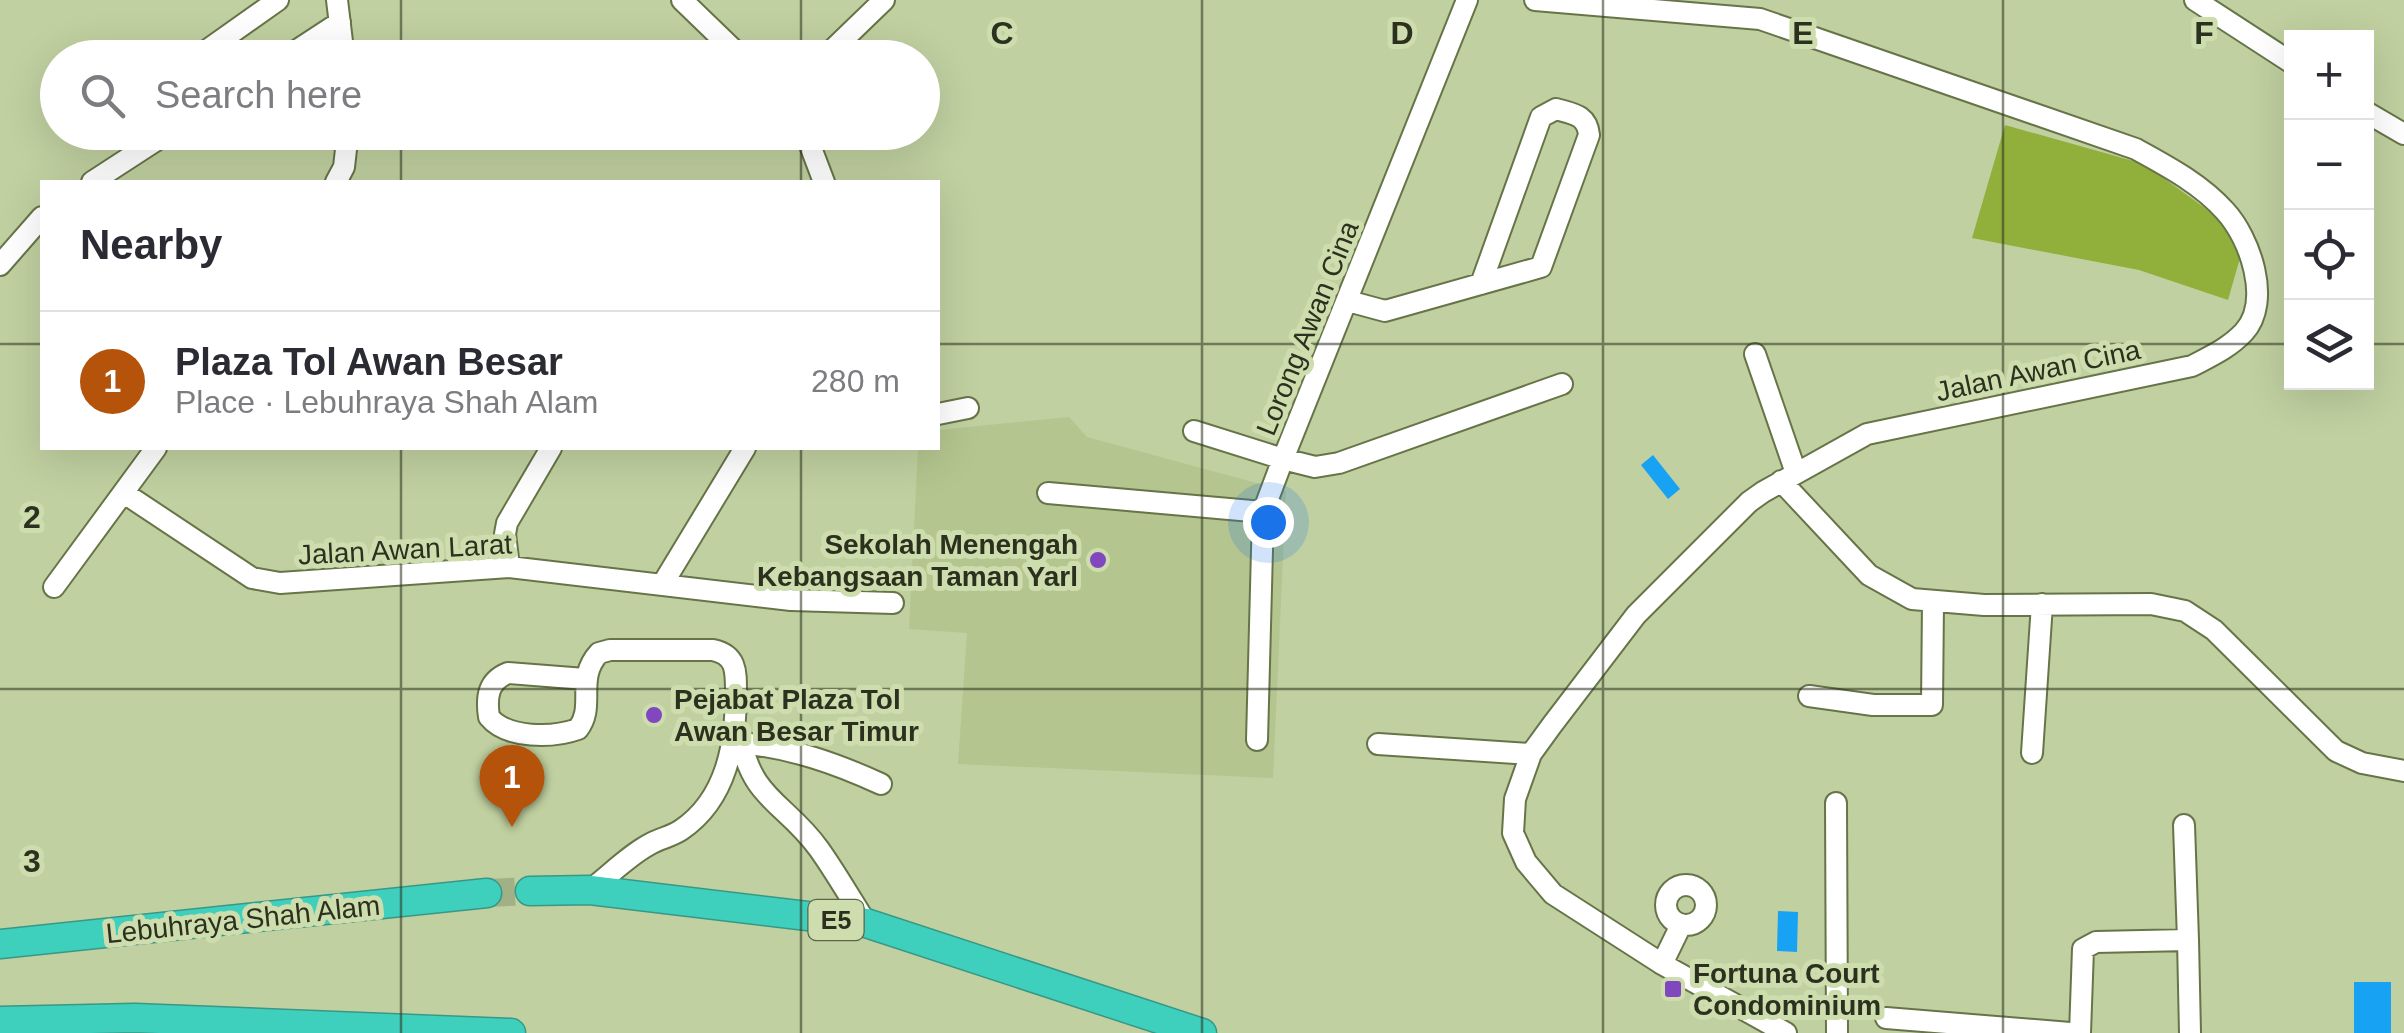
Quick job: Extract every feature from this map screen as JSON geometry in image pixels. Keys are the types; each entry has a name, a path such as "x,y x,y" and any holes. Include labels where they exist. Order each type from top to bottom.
{"highway":[{"name":"E5","path":"530,891 590,890 866,923 1202,1033"},
{"name":"Lebuhraya Shah Alam","path":"0,944 486,893"},
{"path":"0,1021 135,1018 511,1033"}],"street":[{"path":"221,40 278,0"},
{"path":"337,0 342,40"},
{"path":"682,0 723,40"},
{"path":"843,40 884,0"},
{"name":"Lorong Awan Cina","path":"1467,0 1284,460 1315,467 1339,463 1562,384"},
{"name":"Jalan Awan Cina","path":"1535,0 1760,19 2136,149 2183,176 2226,211 2248,245 2257,276 2247,329 2225,349 2192,366 1867,434 1749,502 1636,615 1531,754 1514,798 1513,833 1526,862 1554,894 1662,964 1786,1033"},
{"path":"2195,0 2284,58"},
{"path":"312,40 340,22"},
{"path":"1348,301 1385,310 1481,284 1541,267 1590,135 1581,116 1556,109 1541,117 1481,284"},
{"path":"2374,117 2404,134"},
{"path":"95,180 141,150"},
{"path":"337,180 344,168 346,150"},
{"path":"812,150 823,180"},
{"path":"0,265 40,219"},
{"path":"1755,354 1788,477 1869,575 1912,599 1932,602 2151,604 2185,612 2214,630 2336,751 2362,764 2404,770"},
{"path":"940,414 968,408"},
{"path":"1194,431 1284,460 1263,512 1257,740"},
{"path":"54,587 155,450"},
{"path":"509,567 504,534 507,523 550,450"},
{"path":"662,585 744,450"},
{"name":"Jalan Awan Larat","path":"124,493 252,578 280,583 509,567 790,600 893,604"},
{"path":"1048,493 1263,512"},
{"path":"1809,696 1873,705 1932,705 1932,602"},
{"path":"2032,752 2042,604"},
{"path":"585,680 508,673 498,677 489,688 489,717 506,732 558,734 578,729 586,714 585,680 592,660 610,650 725,653 736,672 730,759 700,816 678,833 650,844 590,890"},
{"path":"736,713 749,772 818,848 866,923"},
{"path":"741,743 771,746 840,764 881,784"},
{"path":"1378,744 1531,754"},
{"path":"1836,803 1837,1033"},
{"path":"2184,825 2190,1033"},
{"path":"1662,964 1681,925"},
{"path":"2080,1033 2083,949 2096,942 2188,940"},
{"path":"1886,1018 1932,1028 2070,1033"}],"shaded area":[{"name":"Sekolah Menengah Kebangsaan Taman Yarl","path":"1069,417 1087,437 1286,491 1273,778 958,764 967,633 909,629 918,450 940,450 940,430"}],"green space":[{"path":"2005,125 2144,164 2223,221 2240,258 2228,300 2139,270 1972,238"}],"water":[{"path":"1653,455 1680,489 1668,499 1641,465"},
{"path":"1778,911 1798,912 1797,952 1777,951"},
{"path":"2354,982 2391,982 2391,1033 2354,1033"}],"tunnel":[{"path":"487,893 530,891"}],"place":[{"name":"Sekolah Menengah Kebangsaan Taman Yarl","path":"1098,560"},
{"name":"Pejabat Plaza Tol Awan Besar Timur","path":"654,715"},
{"name":"Plaza Tol Awan Besar","path":"512,827"},
{"name":"Fortuna Court Condominium","path":"1673,989"}]}
